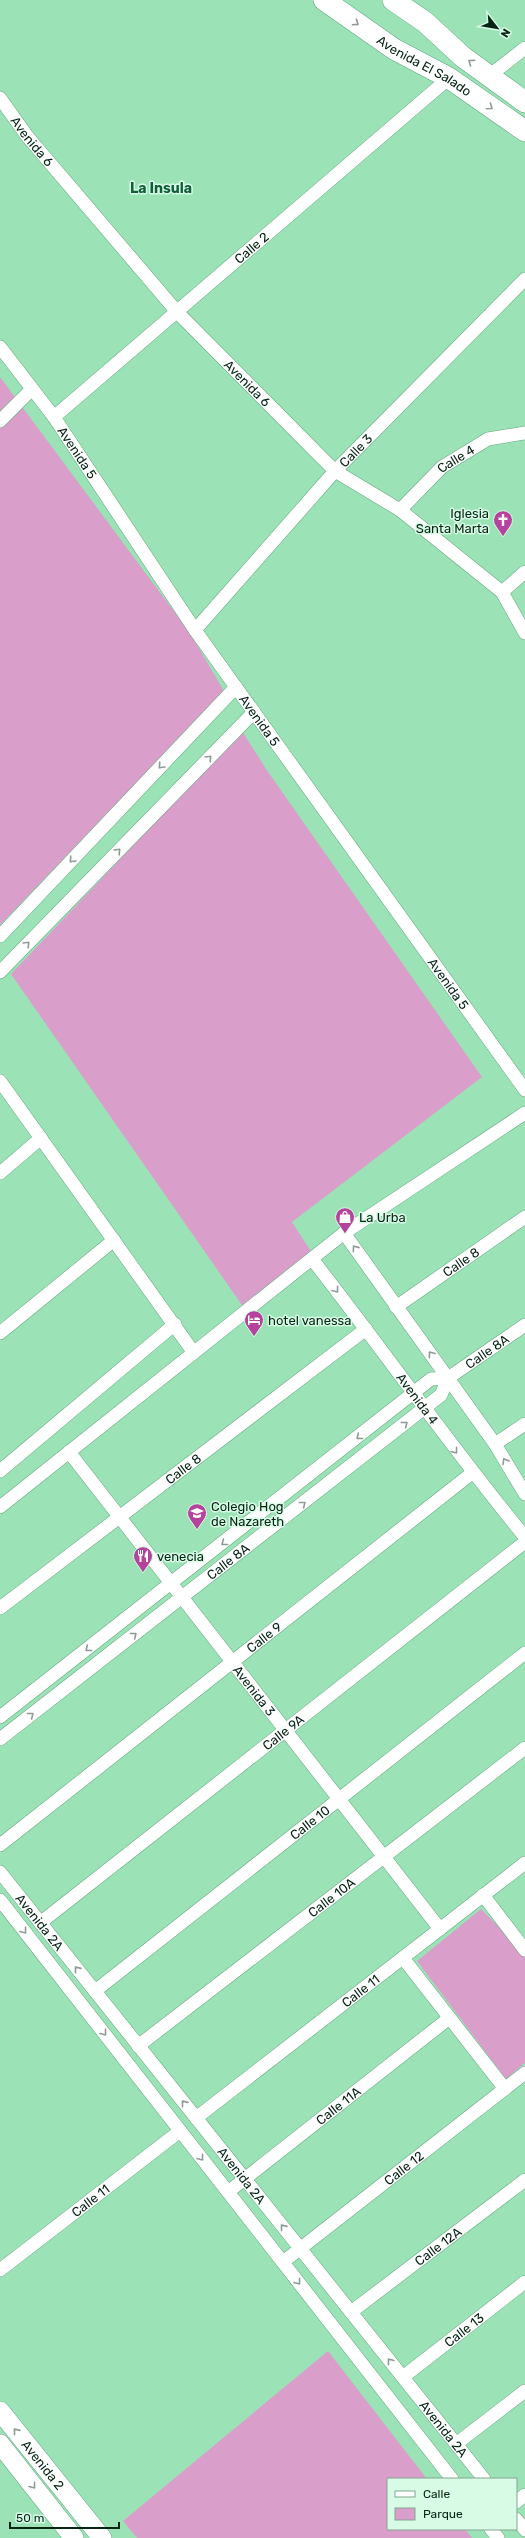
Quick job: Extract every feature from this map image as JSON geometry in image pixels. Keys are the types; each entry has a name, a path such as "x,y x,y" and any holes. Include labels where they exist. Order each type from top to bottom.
{"main road":[{"name":"Avenida El Salado","path":"324,0 394,49 449,78 525,131"},
{"name":"Avenida El Salado","path":"393,0 425,22 463,57 525,102"}],"street":[{"path":"489,76 525,48"},
{"name":"Calle 2","path":"54,418 178,313 449,78"},
{"name":"Avenida 6","path":"0,98 27,136 178,313 335,471 400,510 502,592 525,633"},
{"name":"Calle 3","path":"195,630 335,471 525,279"},
{"name":"Avenida 5","path":"0,347 54,418 195,630 525,1090"},
{"path":"0,421 32,389"},
{"name":"Calle 4","path":"400,510 442,467 488,439 525,433"},
{"path":"502,592 525,572"},
{"path":"0,936 236,686"},
{"path":"0,972 254,712"},
{"path":"0,1081 175,1324 194,1353"},
{"path":"0,1507 344,1233 525,1113"},
{"path":"0,1173 41,1138"},
{"name":"Calle 8","path":"396,1307 525,1217"},
{"path":"344,1233 495,1444 525,1494"},
{"path":"0,1333 114,1240"},
{"name":"Avenida 4","path":"312,1259 366,1329 423,1409 472,1473 525,1537"},
{"path":"0,1471 175,1324"},
{"name":"Calle 8A","path":"0,1717 172,1584 431,1379 448,1378 525,1325"},
{"name":"Calle 8","path":"0,1608 366,1329"},
{"name":"Calle 8A","path":"0,1739 441,1395 448,1378"},
{"path":"495,1444 525,1424"},
{"name":"Avenida 3","path":"69,1452 440,1929"},
{"name":"Calle 9","path":"0,1845 472,1473"},
{"name":"Calle 9A","path":"40,1922 525,1542"},
{"name":"Calle 10","path":"95,1991 340,1800 525,1653"},
{"name":"Calle 10A","path":"138,2046 525,1748"},
{"name":"Calle 11","path":"196,2118 525,1862"},
{"name":"Avenida 2A","path":"0,1872 483,2478"},
{"path":"483,1895 525,1950"},
{"name":"Avenida 2A","path":"0,1900 451,2478"},
{"path":"403,1958 448,2019 505,2089"},
{"name":"Calle 11A","path":"228,2192 448,2019"},
{"name":"Calle 12","path":"283,2262 525,2073"},
{"name":"Calle 11","path":"0,2270 180,2131"},
{"name":"Calle 12A","path":"351,2312 525,2180"},
{"name":"Calle 13","path":"403,2377 525,2282"},
{"path":"456,2444 525,2391"},
{"name":"Avenida 2","path":"0,2411 102,2538"},
{"name":"Avenida 2","path":"0,2444 74,2538"},
{"path":"517,2501 525,2495"},
{"path":"517,2520 525,2530"},
{"path":"492,2530 498,2538"}],"green space":[{"path":"0,377 190,633 224,691 0,925"},
{"path":"242,731 266,769 482,1077 292,1222 314,1256 244,1308 11,974"},
{"path":"481,1909 525,1954 525,2063 506,2079 417,1961"},
{"path":"328,2351 426,2478 387,2478 387,2530 466,2530 472,2538 137,2538 123,2521"}],"place":[{"name":"Iglesia Santa Marta","path":"503,537"},
{"name":"La Urba","path":"345,1234"},
{"name":"hotel vanessa","path":"254,1337"},
{"name":"Colegio Hog de Nazareth","path":"197,1530"},
{"name":"venecia","path":"143,1573"}],"district":[{"name":"La Insula","path":"161,188"}]}
